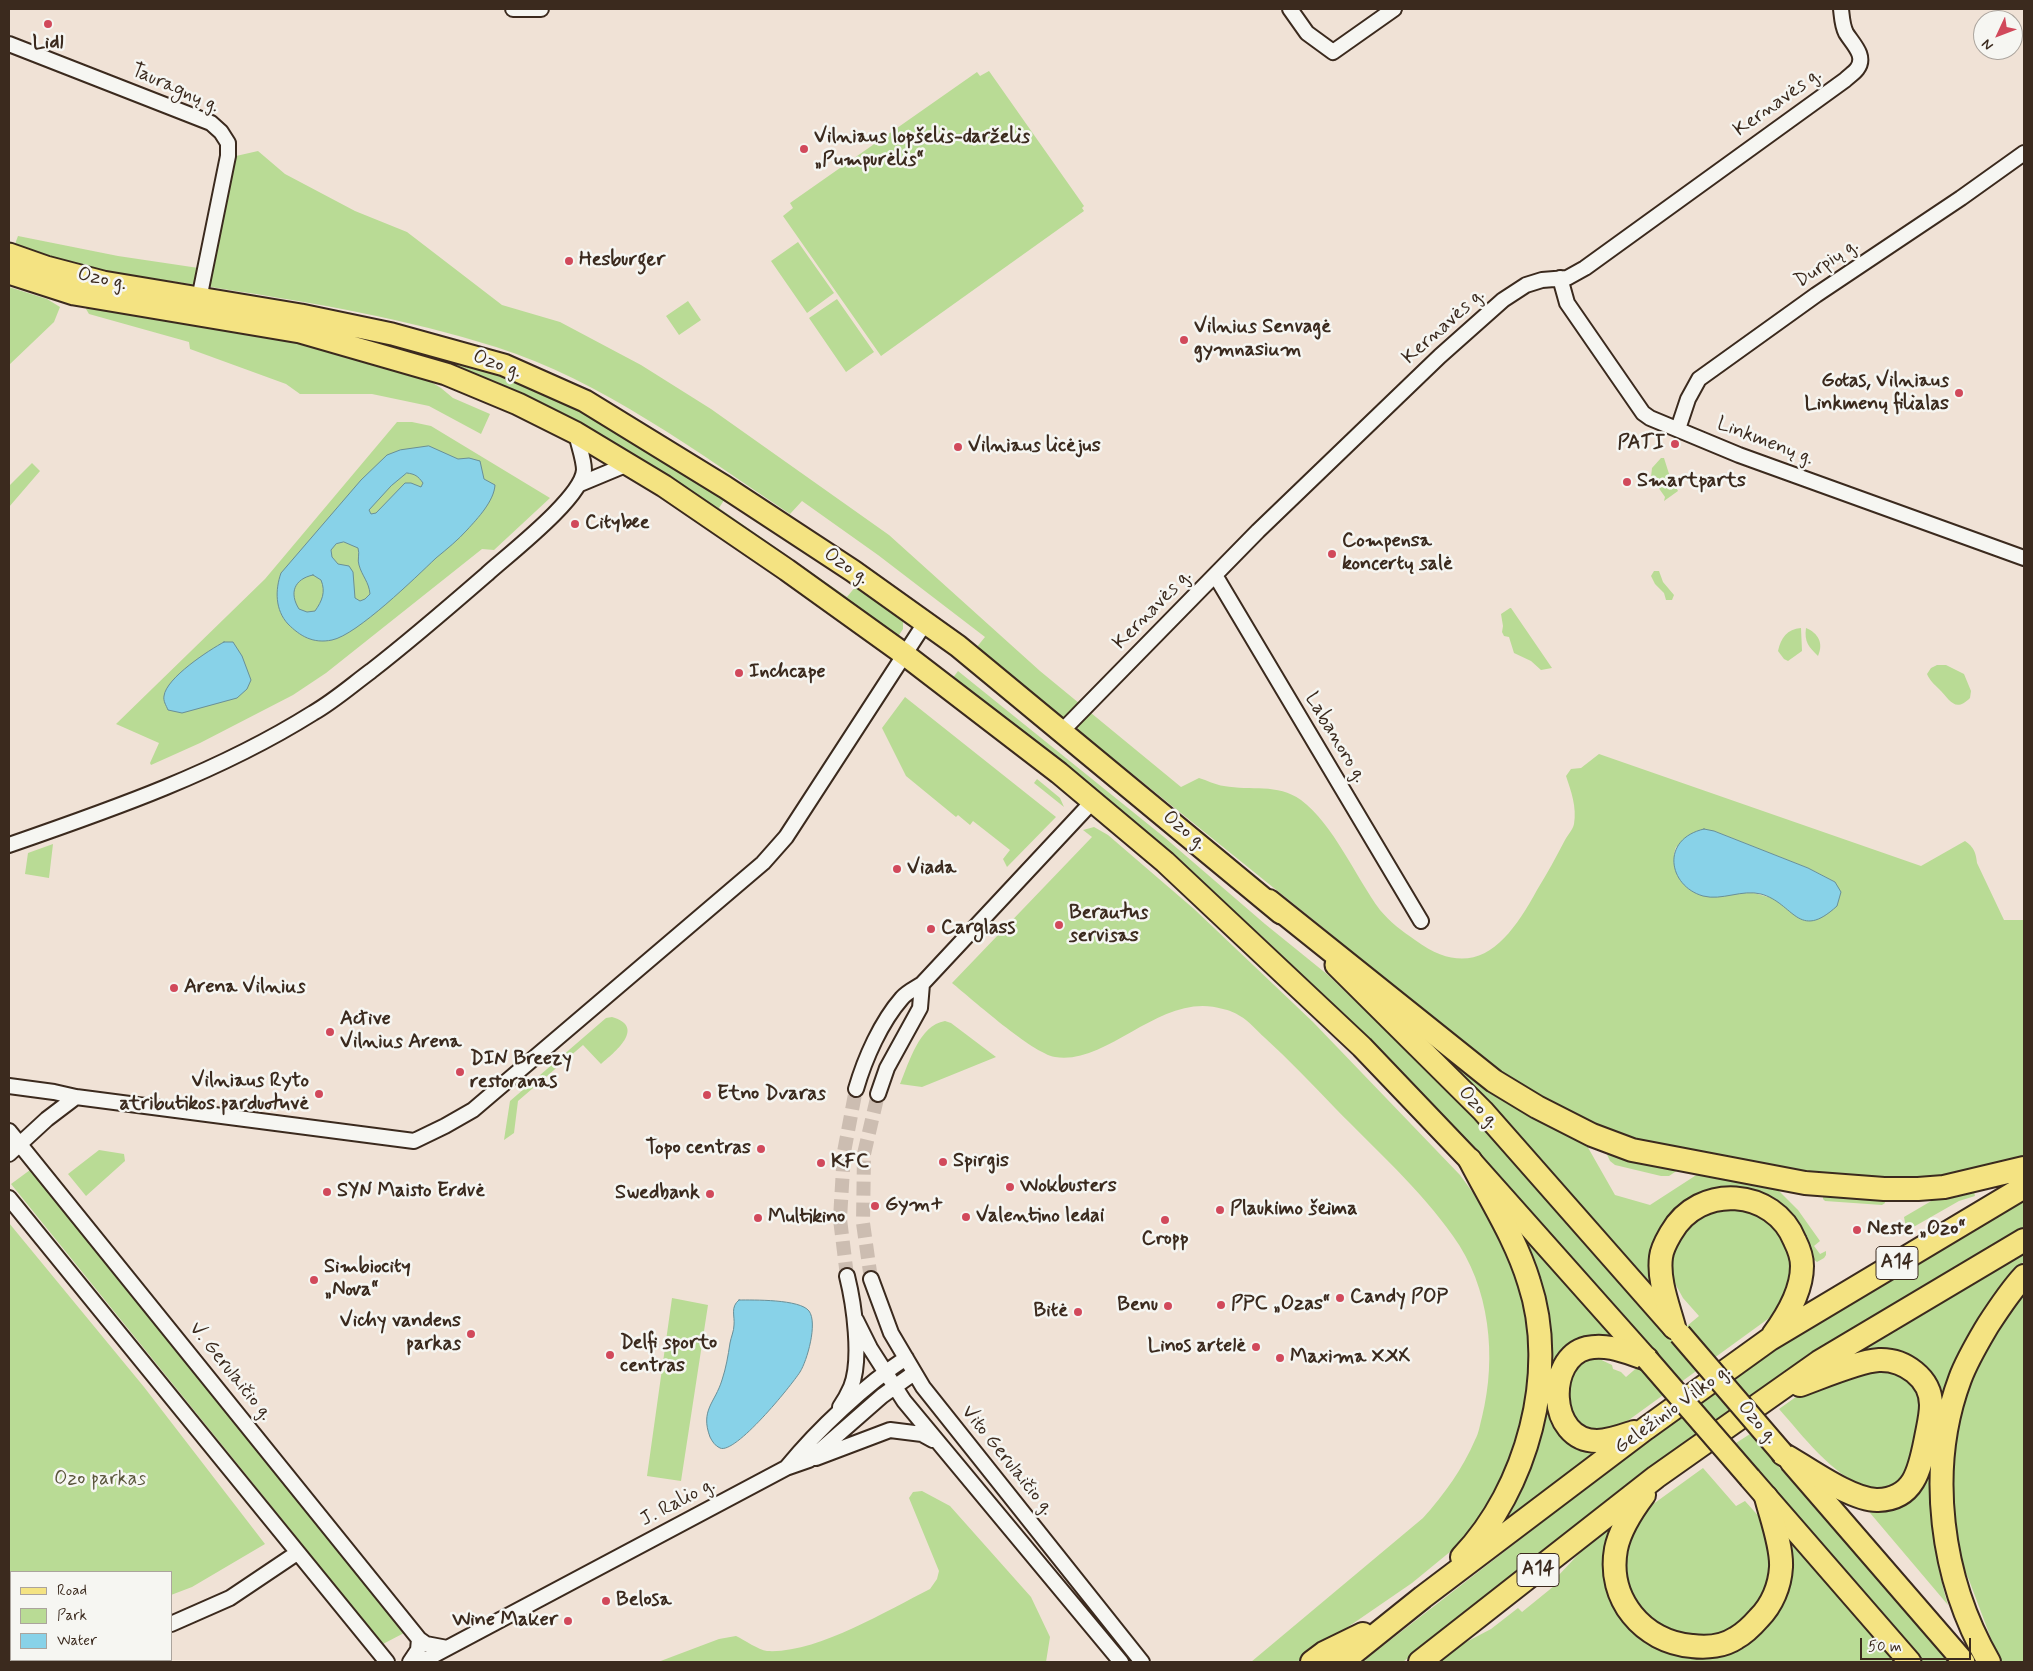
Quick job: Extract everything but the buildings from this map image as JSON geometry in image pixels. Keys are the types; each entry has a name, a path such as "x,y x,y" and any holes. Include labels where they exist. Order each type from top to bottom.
{"highway":[{"path":"1269,901 1494,1081 1537,1107 1592,1135 1632,1150 1805,1183 1884,1189 1944,1187 2024,1168"},
{"path":"1423,1598 1476,1543 1509,1488 1523,1456 1540,1375 1540,1336 1536,1305 1529,1282 1512,1241 1470,1160"},
{"name":"Geležinio Vilko g.","path":"1342,1662 1645,1429 1770,1339 2024,1187"},
{"path":"1677,1331 1662,1279 1661,1256 1666,1242 1675,1226 1688,1211 1704,1202 1734,1197 1752,1200 1769,1208 1784,1220 1800,1251 1802,1275 1784,1321 1770,1339"},
{"name":"A14","path":"1420,1662 1656,1477 1819,1362 2024,1240"},
{"path":"1988,1662 1964,1612 1948,1554 1941,1483 1945,1438 1960,1379 1976,1345 2000,1306 2024,1276"},
{"path":"1645,1429 1612,1439 1596,1441 1585,1439 1573,1432 1564,1421 1558,1409 1557,1396 1565,1364 1585,1348 1611,1347 1647,1359"},
{"path":"1773,1395 1825,1376 1878,1360 1895,1362 1910,1367 1924,1383 1930,1397 1929,1422 1917,1476 1909,1486 1896,1496 1875,1501 1862,1498 1783,1454"},
{"path":"1656,1477 1634,1508 1623,1528 1616,1548 1617,1584 1631,1612 1646,1630 1662,1639 1681,1645 1699,1647 1719,1645 1736,1639 1757,1622 1773,1599 1778,1584 1781,1558 1766,1497"},
{"path":"1312,1662 1324,1653 1404,1613"}],"main road":[{"name":"Ozo g.","path":"9,254 46,267 103,282 301,315 392,334 504,365 585,401 725,487 845,565 958,646 1269,901 1483,1111 1964,1662"},
{"name":"Ozo g.","path":"9,273 74,294 300,332 446,374 518,404 576,433 628,464 787,570 904,654 1094,801 1231,922 1342,1027 1470,1160 1647,1359 1910,1662"}],"street":[{"path":"513,9 541,9"},
{"path":"1290,9 1307,33 1332,52 1394,9"},
{"name":"Kernavės g.","path":"1062,731 1331,460 1503,300 1526,285 1576,274 1859,68 1860,57 1857,47 1847,34 1842,22 1841,9"},
{"name":"Tauragnų g.","path":"9,44 162,102 211,123 221,132 228,143 228,156 199,298"},
{"name":"Durpių g.","path":"1678,430 1688,399 1699,379 1816,295 1961,198 2024,153"},
{"name":"Linkmenų g.","path":"1560,278 1567,303 1643,412 1650,418 1738,455 2024,558"},
{"path":"576,433 584,469 580,484"},
{"path":"9,845 152,793 223,761 314,713 416,636 544,523 580,484 628,464"},
{"name":"Labanoro g.","path":"1215,575 1421,921"},
{"path":"9,1086 76,1097 414,1141 446,1126 473,1110 763,863 786,837 925,623"},
{"path":"856,1089 861,1073 883,1026 903,996 922,984 1094,801"},
{"path":"878,1094 886,1068 920,1008 922,984"},
{"path":"9,1154 47,1119 76,1097"},
{"name":"V. Gerulaičio g.","path":"9,1131 419,1639"},
{"path":"9,1198 387,1662"},
{"path":"831,1421 851,1388 855,1375 856,1320 847,1276"},
{"name":"Vito Gerulaičio g.","path":"870,1279 891,1332 914,1373 964,1440 1142,1662"},
{"name":"Vito Gerulaičio g.","path":"856,1320 884,1372 938,1443 1003,1518 1121,1662"},
{"path":"786,1468 801,1450 884,1372 906,1358"},
{"name":"J. Ralio g.","path":"447,1648 786,1468 809,1460 894,1386 914,1373"},
{"path":"809,1460 890,1430 922,1434 938,1443"},
{"path":"172,1624 230,1598 297,1553"},
{"path":"419,1639 426,1644 447,1648"},
{"path":"410,1662 418,1650 419,1639"},
{"path":"421,1662 447,1648"}],"green space":[{"path":"989,71 1084,206 1082,208 1084,211 881,356 783,216 793,208 790,203 977,72 980,76"},
{"path":"258,151 285,174 355,211 407,232 502,305 560,322 641,365 711,409 889,535 1040,671 1181,787 1199,778 1217,785 1283,791 1301,800 1324,823 1380,910 1405,933 1436,953 1455,958 1472,957 1488,951 1501,941 1514,926 1572,830 1575,818 1574,805 1566,776 1571,769 1581,768 1599,754 1921,866 1965,841 1974,850 1977,863 2004,920 2024,920 2024,1158 1952,1176 1926,1178 1888,1179 1796,1172 1630,1142 1537,1102 1397,997 1331,934 976,648 985,637 878,555 802,501 790,514 649,420 574,379 535,361 496,347 429,328 361,313 292,300 96,269 70,263 15,244 18,236 118,256 212,270 236,156","holes":["1714,831 1808,868 1835,882 1768,897 1754,893 1696,892 1678,872 1674,854 1676,847"]},
{"path":"798,242 834,293 807,313 771,261"},
{"path":"9,287 47,299 60,307 54,322 9,365"},
{"path":"837,299 874,352 846,372 809,318"},
{"path":"688,301 701,320 679,335 666,316"},
{"path":"89,305 267,334 415,372 453,398 490,414 481,434 429,406 372,394 300,394 286,384 190,349 189,342 89,314 86,309"},
{"path":"352,335 497,371 578,406 726,497 719,508 847,597 856,586 903,621 903,629 897,638 552,409 469,372"},
{"path":"397,422 412,422 431,426 550,498 494,550 482,549 326,673 293,695 200,743 151,765 150,763 159,743 116,724 265,579"},
{"path":"1661,458 1664,458 1670,477 1667,480 1675,485 1678,491 1664,501 1665,497 1651,477 1652,468"},
{"path":"32,463 40,471 9,507 9,486"},
{"path":"1654,571 1659,571 1663,582 1674,595 1672,600 1666,600 1664,593 1655,584 1651,576"},
{"path":"1510,608 1552,668 1541,670 1531,661 1514,653 1509,637 1504,636 1502,632 1501,614"},
{"path":"1801,628 1802,651 1788,661 1778,651 1781,642 1788,632"},
{"path":"1806,628 1819,639 1820,651 1818,656 1808,644"},
{"path":"1937,665 1946,665 1964,674 1971,691 1970,698 1956,705 1950,701 1929,679 1927,674 1931,668"},
{"path":"958,671 1164,837 1265,924 1328,975 1458,1101 1560,1212 1670,1340 1699,1316 1683,1298 1672,1278 1669,1263 1675,1243 1688,1222 1705,1213 1742,1206 1775,1224 1795,1267 1781,1308 1615,1430 1606,1433 1580,1428 1566,1401 1571,1379 1579,1364 1584,1359 1590,1357 1598,1358 1612,1365 1613,1369 1621,1372 1626,1377 1654,1353 1351,1023 1265,939 1167,854 952,679"},
{"path":"905,697 1056,817 1007,867 1003,859 1010,850 973,821 970,825 958,815 956,817 906,776 882,728"},
{"path":"1037,779 1060,798 1064,807 1034,783"},
{"path":"1094,827 1108,835 1194,909 1313,1022 1460,1175 1492,1219 1530,1305 1531,1403 1501,1491 1462,1542 1412,1583 1297,1662 1251,1662 1423,1518 1465,1461 1478,1434 1487,1394 1489,1347 1487,1323 1482,1300 1475,1277 1465,1256 1453,1236 1426,1202 1292,1063 1250,1023 1238,1015 1225,1009 1200,1006 1178,1010 1157,1018 1095,1051 1075,1057 1055,1057 1032,1046 1018,1036 952,983 1092,837 1083,830"},
{"path":"53,844 49,878 25,874 28,853"},
{"path":"612,1017 622,1021 627,1027 627,1033 619,1047 601,1064 583,1045 518,1101 514,1133 504,1140 510,1101 606,1018"},
{"path":"945,1021 951,1023 996,1057 922,1087 900,1084 911,1056 922,1037 936,1024"},
{"path":"1410,1022 1582,1137 1615,1195 1650,1205 1701,1172 1776,1188 1798,1210 1820,1241 1814,1246 1820,1254 1826,1251 1826,1255 1817,1262 1813,1259 1797,1222 1693,1197 1665,1224 1658,1243 1651,1285 1646,1282 1520,1136"},
{"path":"1602,1144 1681,1168 1669,1176 1661,1176 1615,1165 1610,1161"},
{"path":"99,1150 124,1154 125,1161 86,1196 68,1174"},
{"path":"30,1170 404,1633 383,1644 11,1184"},
{"path":"1974,1192 1975,1196 1959,1201 1910,1229 1906,1228 1904,1217 1933,1200"},
{"path":"1827,1194 1884,1199 1885,1203 1882,1205 1825,1201 1823,1196"},
{"path":"2024,1198 2024,1229 1720,1418 1585,1518 1403,1662 1362,1662 1660,1431 1744,1370"},
{"path":"1504,1212 1617,1342 1599,1338 1551,1404 1601,1447 1496,1529 1515,1501 1528,1474 1539,1443 1548,1405"},
{"name":"Ozo parkas","path":"9,1223 144,1387 265,1544 192,1587 172,1595 172,1571 10,1571 9,1623"},
{"path":"2024,1251 2024,1261 2005,1282 1940,1411 1928,1372 1830,1368"},
{"path":"2024,1288 2024,1662 2002,1662 1996,1652 1969,1580 1954,1550 1948,1498 1961,1400 1988,1342"},
{"path":"672,1298 708,1305 681,1481 647,1476"},
{"path":"1883,1367 1906,1373 1923,1398 1911,1469 1889,1492 1871,1489 1853,1481 1829,1464 1779,1409 1807,1389"},
{"path":"1750,1434 1950,1662 1921,1662 1837,1566 1736,1443"},
{"path":"1932,1459 1931,1498 1933,1532 1938,1567 1948,1605 1865,1507"},
{"path":"1703,1468 1736,1506 1745,1501 1763,1521 1775,1563 1756,1615 1720,1636 1689,1637 1648,1620 1627,1587 1625,1541 1645,1510"},
{"path":"922,1491 950,1506 1031,1597 1050,1637 1046,1662 658,1662 719,1639 736,1636 767,1651 807,1646 829,1639 930,1589 937,1579 939,1571 909,1498 913,1492"},
{"path":"1610,1528 1604,1562 1605,1580 1616,1606 1637,1632 1753,1639 1763,1631 1776,1615 1784,1595 1779,1528 1896,1662 1436,1662 1453,1649 1491,1629 1518,1608 1522,1612 1559,1582 1557,1577 1588,1544"}],"water":[{"path":"429,446 458,459 469,458 480,461 484,479 495,485 492,497 485,509 464,534 371,617 343,636 332,640 319,641 307,638 288,624 278,606 277,593 281,573 361,480 387,455 400,450","holes":["407,473 420,479 423,483 421,487 405,483 376,513 371,514 369,510 391,486","344,542 358,548 358,563 370,594 365,599 360,601 355,598 353,572 349,566 338,564 332,557 331,550 336,544","313,575 321,580 323,588 320,604 315,611 307,612 299,609 294,597 295,588 298,583"]},
{"path":"224,642 233,642 242,656 251,680 247,689 237,698 182,713 168,710 164,696 172,681 189,665"},
{"path":"1704,829 1714,831 1808,868 1835,882 1841,892 1837,906 1824,916 1813,921 1797,917 1772,899 1761,894 1747,893 1710,897 1691,891 1682,883 1676,873 1675,852 1680,842 1690,834"},
{"path":"739,1300 787,1302 804,1307 809,1311 811,1317 812,1333 803,1367 786,1391 750,1431 738,1441 727,1447 720,1448 715,1445 710,1437 707,1420 710,1407 725,1371 734,1327 734,1309"}],"tunnel":[{"path":"847,1276 840,1219 844,1152 856,1089"},
{"path":"871,1279 863,1223 864,1154 878,1094"}],"place":[{"name":"Lidl","path":"48,24"},
{"name":"Vilniaus lopšelis-darželis „Pumpurėlis“","path":"804,149"},
{"name":"Hesburger","path":"569,261"},
{"name":"Vilnius Senvagė gymnasium","path":"1184,340"},
{"name":"Gotas, Vilniaus Linkmenų filialas","path":"1959,393"},
{"name":"PATI","path":"1675,444"},
{"name":"Vilniaus licėjus","path":"958,447"},
{"name":"Smartparts","path":"1627,482"},
{"name":"Citybee","path":"575,524"},
{"name":"Compensa koncertų salė","path":"1332,554"},
{"name":"Inchcape","path":"739,673"},
{"name":"Viada","path":"897,869"},
{"name":"Berautus servisas","path":"1059,925"},
{"name":"Carglass","path":"931,929"},
{"name":"Arena Vilnius","path":"174,988"},
{"name":"Active Vilnius Arena","path":"330,1032"},
{"name":"DIN Breezy restoranas","path":"460,1072"},
{"name":"Vilniaus Ryto atributikos parduotuvė","path":"319,1094"},
{"name":"Etno Dvaras","path":"707,1095"},
{"name":"Topo centras","path":"761,1149"},
{"name":"Spirgis","path":"943,1162"},
{"name":"KFC","path":"821,1163"},
{"name":"Wokbusters","path":"1010,1187"},
{"name":"SYN Maisto Erdvė","path":"327,1192"},
{"name":"Swedbank","path":"710,1194"},
{"name":"Gym+","path":"875,1206"},
{"name":"Plaukimo šeima","path":"1220,1210"},
{"name":"Valentino ledai","path":"966,1217"},
{"name":"Multikino","path":"758,1218"},
{"name":"Cropp","path":"1165,1220"},
{"name":"Neste „Ozo“","path":"1857,1230"},
{"name":"Simbiocity „Nova“","path":"314,1280"},
{"name":"Candy POP","path":"1340,1298"},
{"name":"PPC „Ozas“","path":"1221,1305"},
{"name":"Benu","path":"1168,1306"},
{"name":"Bitė","path":"1078,1312"},
{"name":"Vichy vandens parkas","path":"471,1334"},
{"name":"Linos artelė","path":"1256,1347"},
{"name":"Delfi sporto centras","path":"610,1355"},
{"name":"Maxima XXX","path":"1280,1358"},
{"name":"Belosa","path":"606,1601"},
{"name":"Wine Maker","path":"568,1621"}]}
